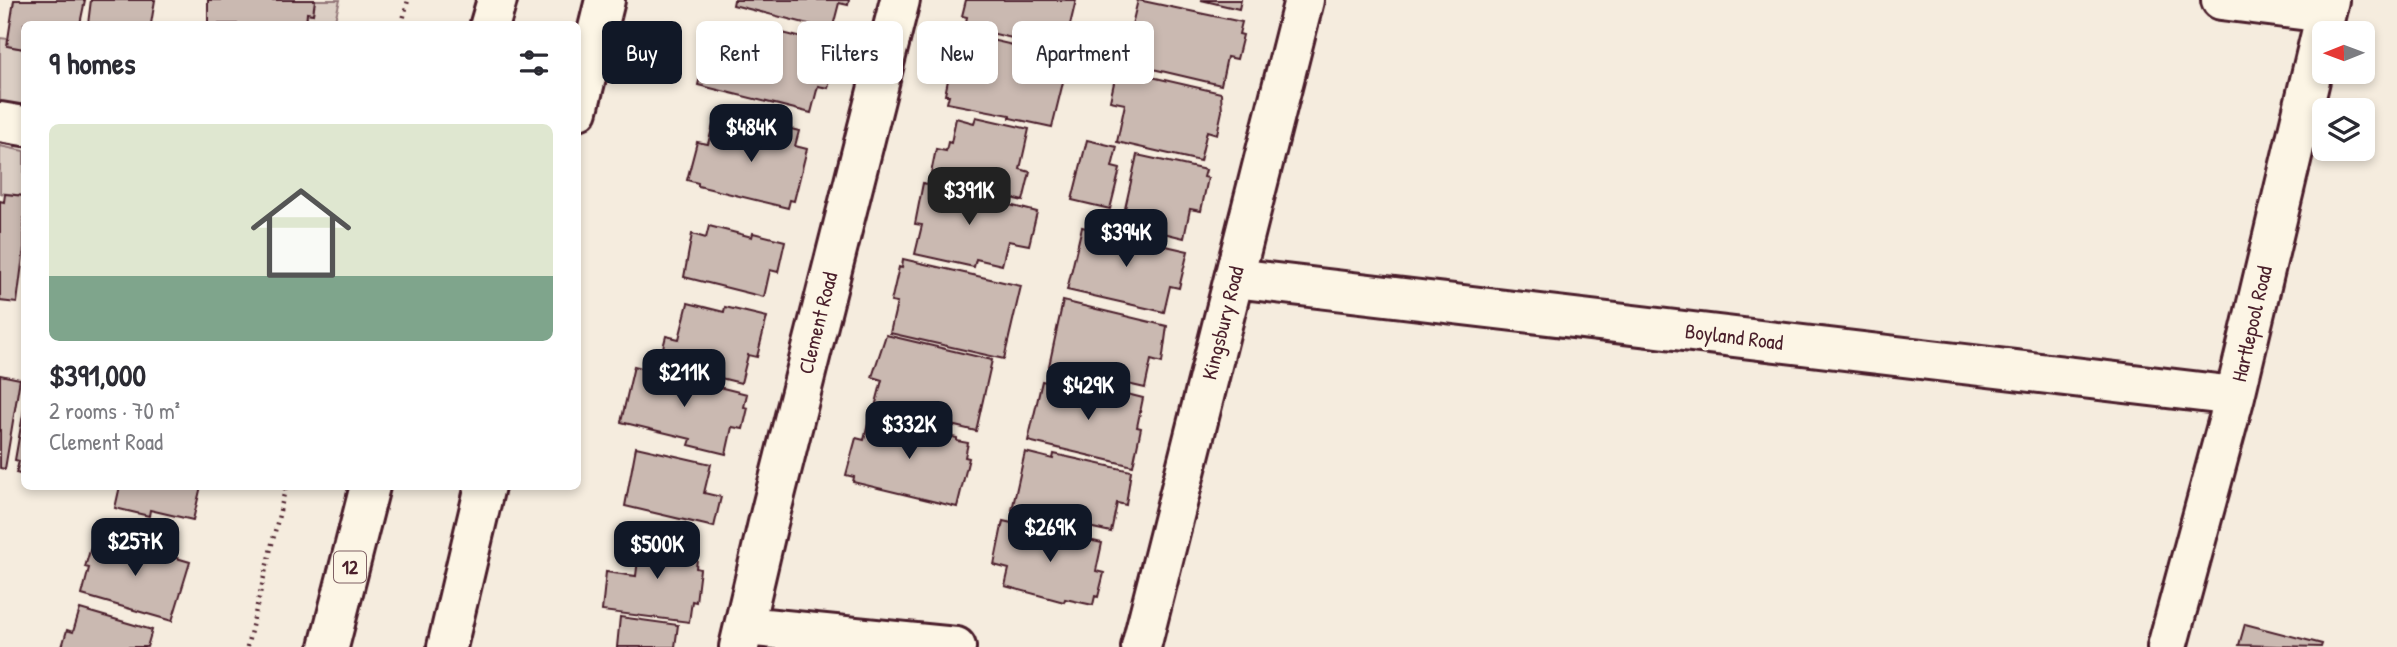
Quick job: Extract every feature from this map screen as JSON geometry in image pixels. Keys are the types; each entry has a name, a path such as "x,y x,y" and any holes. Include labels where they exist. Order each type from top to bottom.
{"street":[{"path":"470,21 473,0"},
{"path":"491,21 497,0"},
{"path":"581,98 605,0"},
{"name":"Clement Road","path":"742,637 768,523 900,0"},
{"name":"Kingsbury Road","path":"1141,647 1304,0"},
{"path":"2221,0 2327,7"},
{"name":"Hartlepool Road","path":"2167,647 2235,396 2327,7"},
{"path":"0,122 21,126"},
{"name":"Boyland Road","path":"1234,278 2235,396"},
{"name":"12","path":"329,647 369,490"},
{"path":"447,647 484,490"},
{"path":"742,637 957,647"}],"path":[{"path":"403,21 408,0"},
{"path":"247,647 285,490"}],"shaded area":[{"path":"315,0 340,0 335,21 306,21 307,13 313,14"},
{"path":"0,38 9,39 7,46 21,48 21,113 0,106"},
{"path":"0,146 21,150 21,196 0,193"}],"building":[{"path":"14,0 85,0 81,21 21,21 21,48 7,46"},
{"path":"91,0 155,0 152,21 88,21"},
{"path":"208,0 315,0 313,14 307,13 306,21 208,21"},
{"path":"734,0 849,0 848,5 839,3 834,21 797,21 733,5"},
{"path":"966,0 1076,0 1071,21 1012,21 1012,38 998,35 998,21 966,21 967,17 962,16"},
{"path":"1138,0 1242,22 1239,34 1243,35 1237,59 1227,57 1221,85 1154,69 1154,21 1133,21"},
{"path":"1201,0 1241,0 1239,9"},
{"path":"783,33 797,37 797,84 829,84 828,88 818,86 811,113 698,85 783,84"},
{"path":"998,42 1012,45 1012,84 1063,84 1052,127 1010,118 1010,115 947,103 949,95 945,95 947,84 998,84"},
{"path":"1154,78 1221,93 1222,111 1217,134 1207,131 1200,161 1117,142 1125,104 1110,101 1114,84 1154,84"},
{"path":"976,117 1029,129 1020,169 1030,172 1023,201 930,178 936,149 946,151 948,142 951,143 956,118 974,123"},
{"path":"768,123 799,131 795,146 807,149 794,201 790,200 788,208 698,186 698,183 687,180 697,142 708,144 713,125 764,138"},
{"path":"1087,140 1117,147 1112,167 1120,169 1110,209 1072,200"},
{"path":"1137,155 1206,170 1204,177 1208,178 1201,211 1190,209 1184,238 1147,229 1149,219 1124,213"},
{"path":"923,183 1037,212 1029,245 1008,241 1002,265 976,259 974,267 915,254 922,225 915,224"},
{"path":"5,194 21,196 21,272 17,303 0,301 0,201 4,202"},
{"path":"709,226 752,237 753,233 785,241 778,272 770,270 764,297 684,277 692,234 706,238"},
{"path":"1082,227 1188,251 1179,288 1170,286 1164,312 1067,290"},
{"path":"903,259 1021,286 1004,359 890,333 897,303 891,302"},
{"path":"1063,301 1167,326 1162,363 1151,360 1145,388 1049,366"},
{"path":"688,303 724,312 725,307 767,317 757,357 748,355 741,383 659,363 666,336 679,339"},
{"path":"886,335 992,360 976,431 875,407 882,380 872,377"},
{"path":"634,366 747,394 744,407 748,408 743,429 732,427 726,454 689,445 691,439 621,422"},
{"path":"0,375 20,379 5,469 0,468"},
{"path":"1042,381 1105,395 1107,389 1143,398 1137,427 1141,428 1133,466 1028,441"},
{"path":"871,412 908,421 907,426 968,443 965,457 969,458 957,507 853,482 854,477 846,475 856,438 864,440"},
{"path":"21,426 21,474 16,473 19,461 15,460"},
{"path":"636,447 711,464 704,493 721,497 714,527 625,506"},
{"path":"1025,452 1053,459 1054,454 1131,471 1126,505 1117,503 1111,532 1012,510"},
{"path":"119,490 200,490 193,520 150,510 149,516 115,508"},
{"path":"1003,521 1102,543 1096,571 1104,573 1098,597 1095,596 1093,605 1065,599 1064,602 1005,586 1009,569 994,565"},
{"path":"641,533 699,540 696,568 700,569 696,602 692,601 689,622 602,611 606,572 636,576"},
{"path":"95,534 190,562 172,621 82,595 89,568 85,567"},
{"path":"80,609 152,630 147,647 62,647 67,630 73,632"},
{"path":"620,617 678,625 675,647 617,647"},
{"path":"2245,624 2322,644 2321,647 2239,645"}]}
